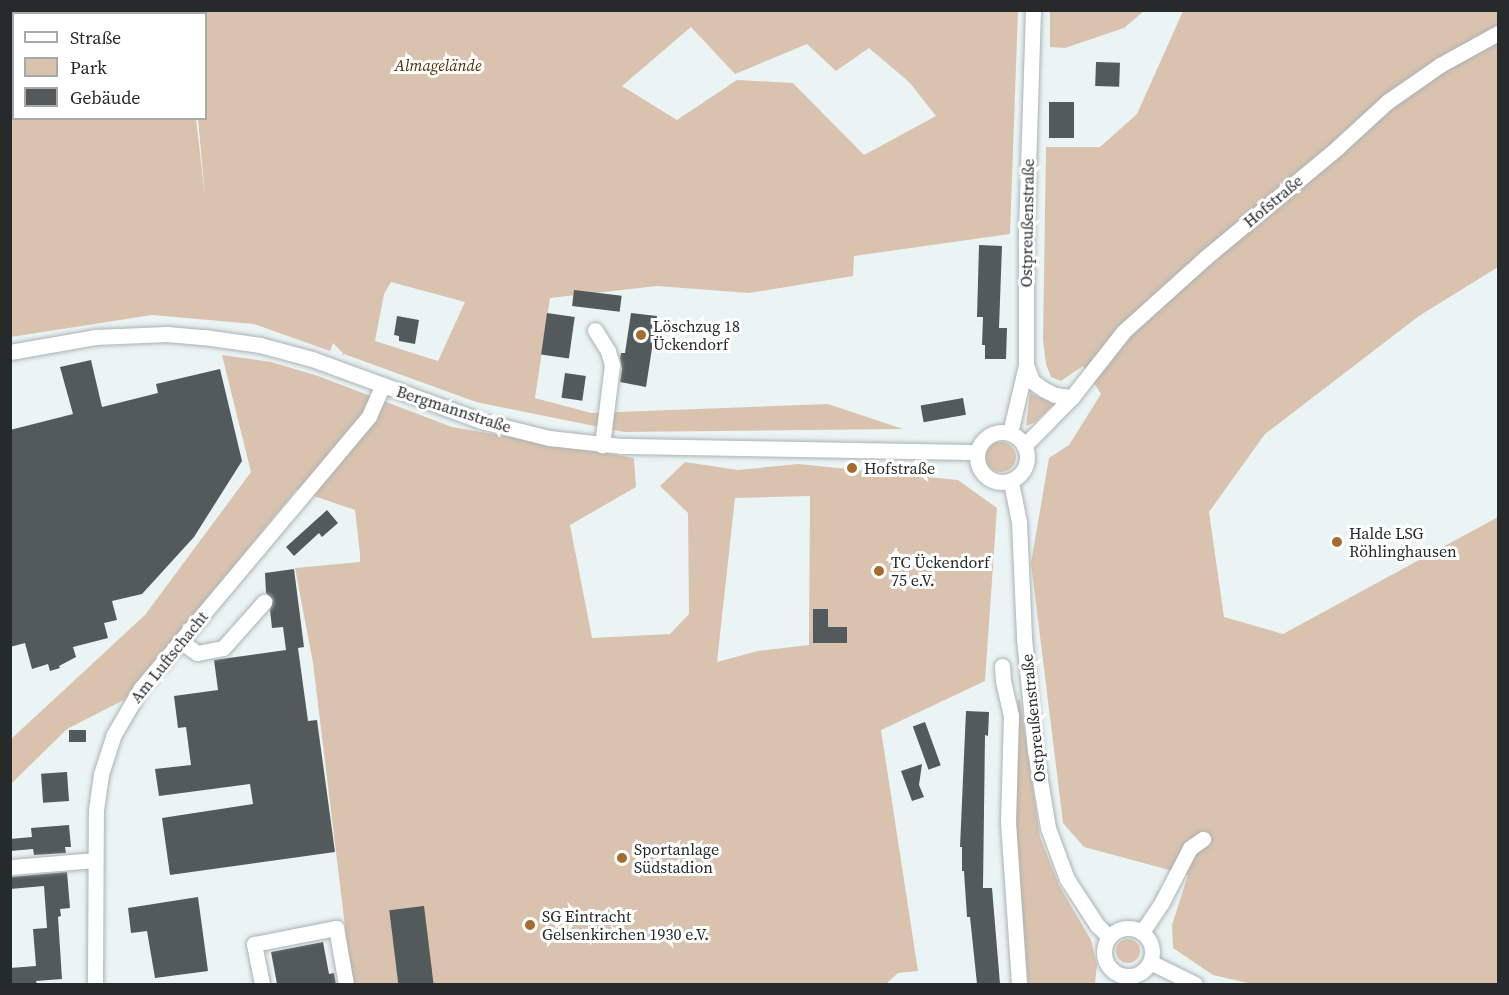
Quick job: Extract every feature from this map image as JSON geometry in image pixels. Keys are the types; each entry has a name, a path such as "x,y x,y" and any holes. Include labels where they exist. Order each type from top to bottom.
{"street":[{"name":"Ostpreußenstraße","path":"1010,433 1026,365 1026,232 1033,10"},
{"name":"Hofstraße","path":"1024,446 1072,397 1124,331 1205,258 1338,147 1387,102 1440,65 1498,33"},
{"path":"595,330 608,351 612,365 602,445"},
{"name":"Bergmannstraße","path":"10,352 95,337 167,334 204,337 260,345 312,359 481,421 549,438 602,445 976,452"},
{"path":"1026,365 1033,382 1055,395 1072,397"},
{"name":"Am Luftschacht","path":"95,984 96,810 106,754 128,708 180,641 369,416 383,385"},
{"path":"1001,432 1010,433 1024,446 1027,454 1024,471 1011,482 995,482 982,474 978,468 976,452 985,438 1001,432"},
{"name":"Ostpreußenstraße","path":"1011,482 1019,522 1024,638 1035,750 1048,828 1067,879 1096,925 1108,937"},
{"path":"180,641 197,653 223,648 264,602"},
{"name":"Ostpreußenstraße","path":"1002,666 1011,715 1008,822 1019,984"},
{"path":"1142,932 1162,902 1190,848 1203,839"},
{"path":"10,867 95,860"},
{"path":"1128,927 1142,932 1151,946 1150,962 1134,975 1117,979 1105,959 1105,944 1108,937 1128,927"},
{"path":"262,984 254,944 336,928 346,984"},
{"path":"1150,962 1195,984"}],"green space":[{"path":"1050,10 1144,11 1124,28 1065,48 1050,47"},
{"name":"Almagelände","path":"11,11 181,11 12,12 12,120 196,120 205,196 198,120 207,120 207,12 182,11 1018,11 1010,234 854,256 853,276 749,293 657,286 550,298 535,398 591,413 828,404 903,429 624,432 476,402 344,354 342,357 343,353 333,343 330,351 254,324 152,315 11,337","holes":["691,27 735,74 807,44 836,71 869,48 909,82 936,116 864,155 793,83 737,80 677,120 622,86","391,282 465,302 438,361 375,341 384,294"]},
{"path":"1183,11 1498,11 1498,267 1419,316 1265,434 1209,512 1224,617 1283,634 1498,517 1498,984 1252,984 1213,975 1173,948 1172,925 1188,875 1084,847 1063,823 1031,563 1049,458 1069,445 1101,394 1083,366 1061,381 1051,377 1046,364 1043,340 1046,147 1100,147 1137,114"},
{"path":"222,355 271,362 318,376 452,427 634,458 636,487 570,525 592,638 670,634 689,614 688,513 660,486 685,462 738,470 798,464 958,480 997,508 985,681 881,730 918,971 898,973 886,984 352,984 313,663 295,568 360,562 360,554 355,510 296,490 124,700 67,729 11,784 11,739 145,615 251,472","holes":["810,496 809,645 758,651 717,662 735,498"]},
{"path":"1030,393 1054,404 1034,423 1026,426"},
{"path":"1001,442 1012,446 1016,457 1012,468 1001,472 990,468 986,457 990,446"},
{"path":"1018,700 1020,700 1040,837 1059,885 1091,940 1097,965 1095,984 1028,984 1016,835"},
{"path":"1128,939 1137,942 1140,951 1137,960 1128,963 1119,960 1116,951 1119,942"}],"building":[{"path":"1096,62 1120,63 1119,87 1095,86"},
{"path":"1049,102 1074,102 1074,138 1049,138"},
{"path":"979,245 1002,246 999,328 1007,328 1006,359 985,359 985,345 982,345 983,317 977,317"},
{"path":"574,290 622,296 620,312 572,306"},
{"path":"547,313 575,317 569,358 541,355"},
{"name":"Löschzug 18 Ückendorf","path":"631,313 657,316 646,387 620,382 622,369 620,358 621,353 625,353"},
{"path":"397,316 419,320 415,344 399,341 399,336 394,335"},
{"path":"91,360 102,407 158,393 156,384 220,369 242,461 194,537 142,594 112,601 117,620 104,623 108,638 73,647 76,657 59,666 60,668 50,671 48,664 32,669 25,643 10,647 10,430 73,414 60,367"},
{"path":"565,373 586,376 582,401 562,398"},
{"path":"963,398 966,415 924,422 921,405"},
{"path":"327,510 338,523 322,537 319,533 294,556 286,547"},
{"path":"294,569 304,647 298,648 308,721 317,720 335,852 170,875 162,818 253,804 250,784 159,796 155,769 191,765 186,727 178,728 174,696 218,690 214,660 286,650 283,627 272,628 270,610 273,600 266,593 265,573"},
{"path":"813,609 828,609 828,627 847,627 847,643 813,643"},
{"path":"966,711 989,712 988,736 985,735 983,888 992,888 1000,984 977,984 970,917 967,917 962,847 960,847"},
{"path":"925,722 941,765 929,770 913,726"},
{"path":"69,730 86,730 86,742 69,742"},
{"path":"922,764 919,785 924,797 912,801 901,771"},
{"path":"67,772 69,801 43,803 41,774"},
{"path":"69,825 71,847 65,847 66,853 34,855 33,849 10,851 10,839 32,837 31,828"},
{"path":"67,872 70,908 60,909 61,916 58,917 62,979 36,981 37,984 10,984 10,968 36,966 33,929 47,928 44,886 10,889 10,877"},
{"path":"198,897 208,971 155,978 147,931 131,933 128,908"},
{"path":"424,906 434,984 398,984 389,910"},
{"path":"323,942 329,974 334,973 336,984 277,984 271,952"}],"place":[{"name":"Löschzug 18 Ückendorf","path":"641,335"},
{"name":"Hofstraße","path":"852,468"},
{"name":"Halde LSG Röhlinghausen","path":"1337,542"},
{"name":"TC Ückendorf 75 e.V.","path":"879,571"},
{"name":"Sportanlage Südstadion","path":"622,858"},
{"name":"SG Eintracht Gelsenkirchen 1930 e.V.","path":"530,925"}]}
